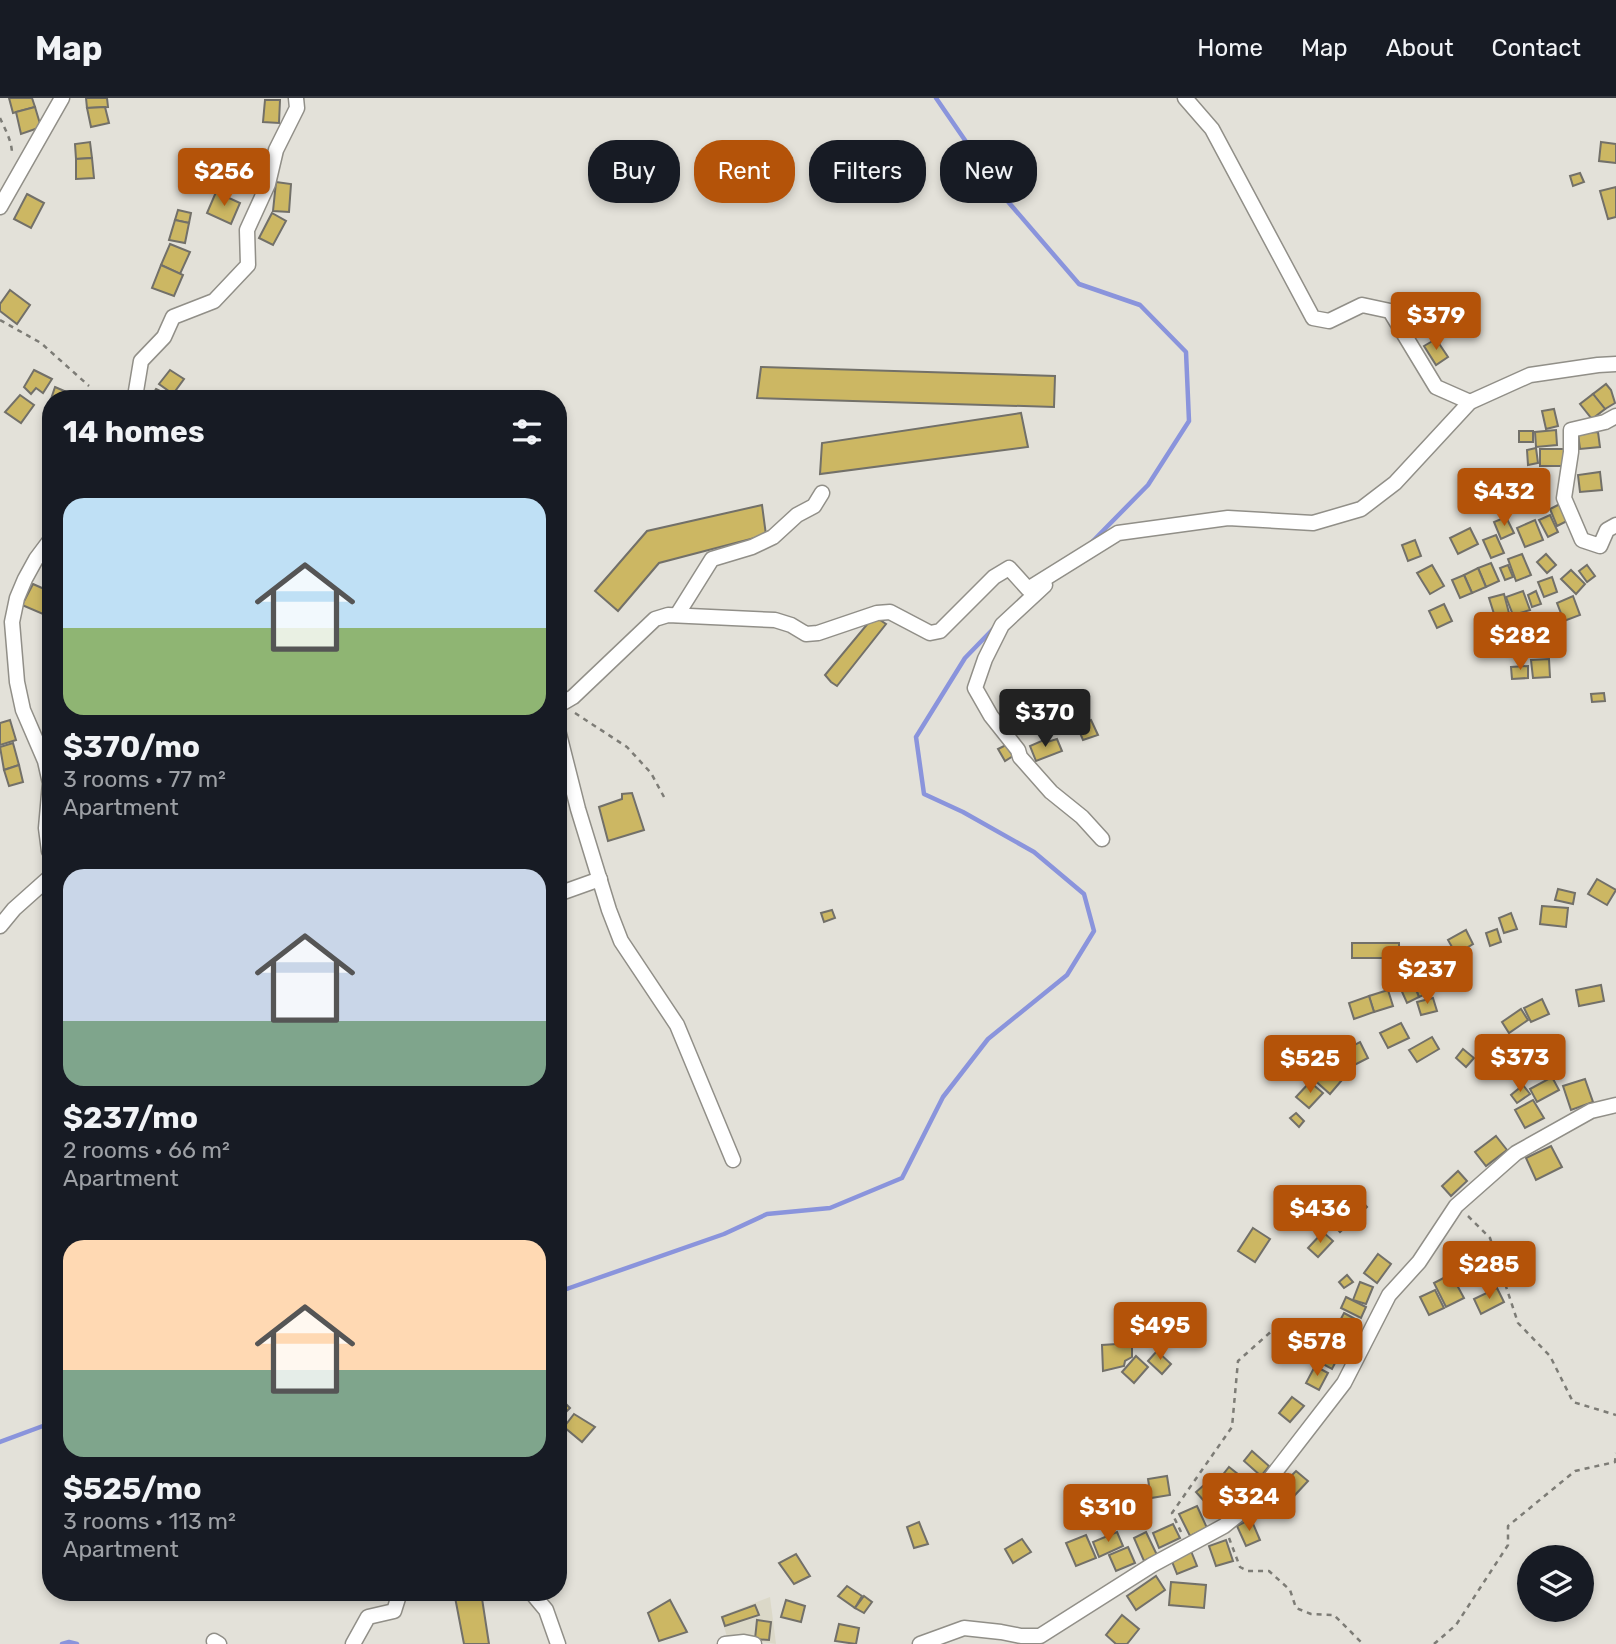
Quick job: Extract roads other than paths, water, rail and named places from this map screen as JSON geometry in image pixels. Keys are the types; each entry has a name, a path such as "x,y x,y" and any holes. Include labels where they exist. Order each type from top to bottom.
{"street":[{"path":"0,207 62,98"},
{"path":"136,390 141,361 164,337 173,317 214,301 248,265 247,230 268,184 276,150 297,108 296,98"},
{"path":"1185,98 1212,129 1313,318 1329,321 1363,305 1390,311 1436,387 1469,402"},
{"path":"567,700 655,619 668,615 775,620 806,634 818,633 877,613 890,612 930,633 940,631 995,577 1009,568 1028,589 1118,533 1228,518 1313,523 1361,509 1395,483 1469,402 1530,375 1616,364"},
{"path":"1616,416 1605,422 1572,430 1572,452 1564,498 1582,540 1600,546 1607,530 1616,525"},
{"path":"677,615 712,559 752,547 773,537 797,515 814,506 822,493"},
{"path":"42,551 24,579 12,622 17,682 23,710 42,754"},
{"path":"1081,556 1002,625 985,659 975,688 991,716 1018,750 1020,757 1051,792 1082,817 1102,839"},
{"path":"567,766 578,809 621,941 677,1025 733,1160"},
{"path":"567,891 600,879"},
{"path":"0,926 14,909 42,884"},
{"path":"920,1644 964,1628 1042,1640 1188,1544 1224,1526 1249,1506 1345,1383 1389,1295 1419,1262 1455,1206 1516,1153 1591,1111 1616,1105"},
{"path":"353,1644 368,1617 394,1611 397,1601"},
{"path":"538,1601 546,1610 558,1644"},
{"path":"725,1644 754,1644"}],"waterway":[{"path":"936,98 1004,197 1079,284 1140,305 1186,352 1189,421 1148,485 1092,542"},
{"path":"567,1289 724,1234 767,1214 830,1208 902,1178 943,1097 988,1039 1067,975 1094,931 1084,894 1034,852 963,812 924,794 916,737 965,658 996,626"},
{"path":"0,1442 42,1426"},
{"path":"62,1644 77,1644"}]}
